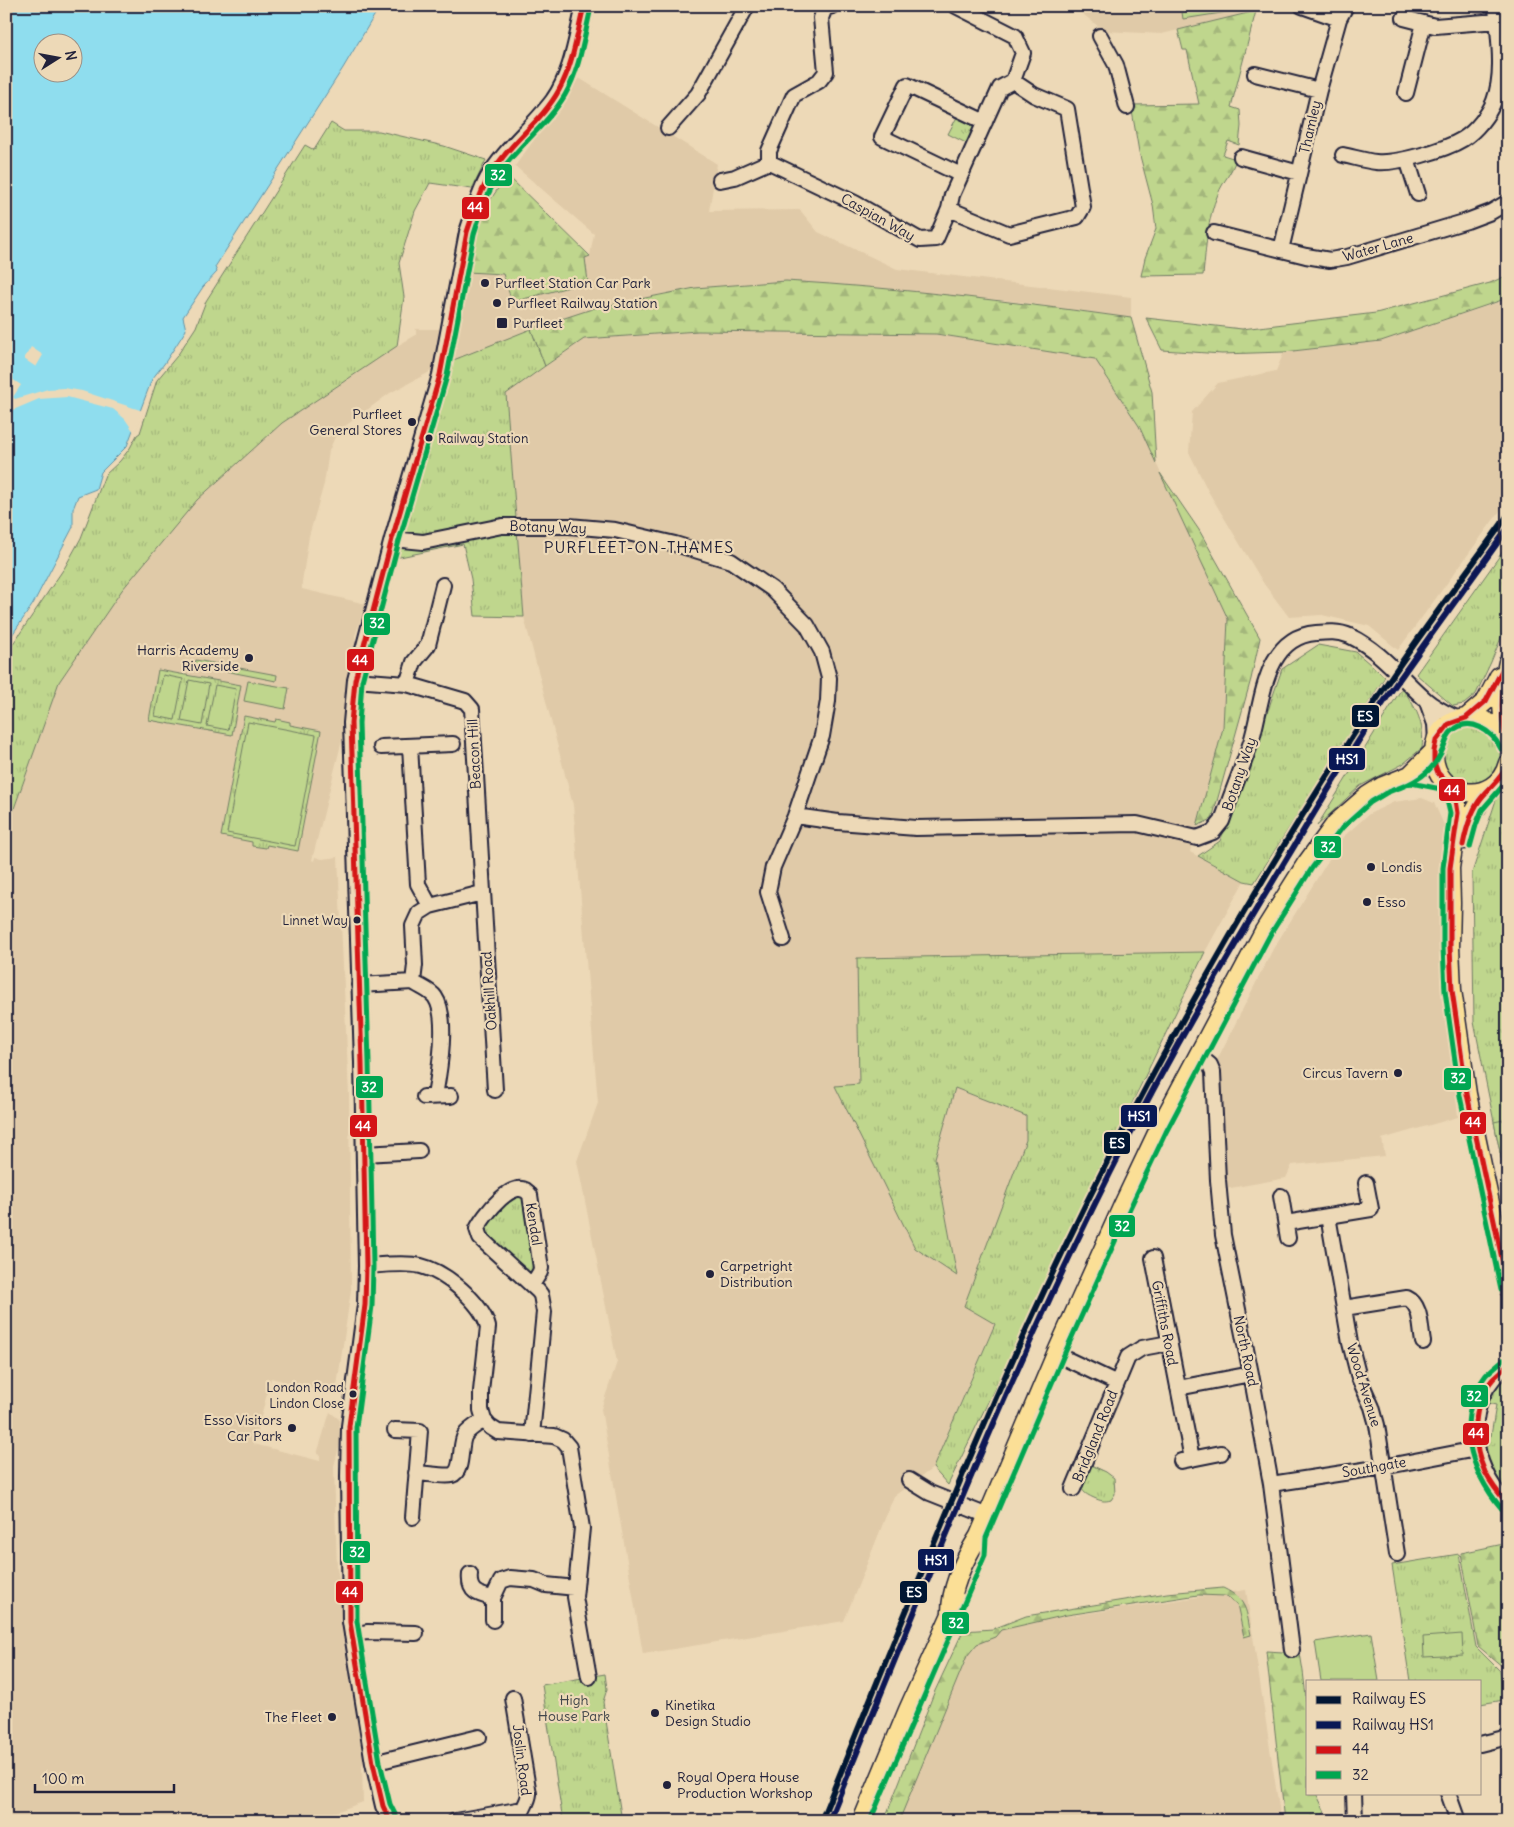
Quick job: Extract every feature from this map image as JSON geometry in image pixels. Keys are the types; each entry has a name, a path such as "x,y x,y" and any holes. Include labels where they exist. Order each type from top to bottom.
{"main road":[{"path":"862,1821 978,1552 979,1536 1056,1354 1159,1129 1264,932 1321,842 1336,823 1367,796 1383,786 1410,775 1435,746 1445,728 1462,719 1486,701 1508,660"},
{"path":"1506,742 1501,695 1508,660"},
{"path":"1462,719 1475,717 1492,724 1506,742"},
{"path":"1435,746 1434,762 1438,773 1448,784 1456,800 1458,813 1450,868 1452,990 1468,1094 1508,1288"},
{"path":"1451,903 1467,827 1480,800 1500,779 1508,763"},
{"path":"1410,775 1448,784 1464,792 1479,792 1492,787"}],"street":[{"path":"390,1821 383,1806 373,1763 352,1635 348,1551 349,1436 351,1405 364,1305 366,1266 351,723 355,680 392,539 438,381 450,331 467,232 474,209 487,178 498,162 552,100 562,84 572,56 584,6"},
{"path":"668,128 698,94 747,6"},
{"path":"720,180 735,177 769,162 769,151 794,95 820,81 826,72 821,18 825,8 832,6"},
{"path":"956,6 1015,36 1023,53 1013,81 1000,88 952,195 948,209 1009,234 1077,217 1083,206 1067,110 1034,95 1013,81"},
{"path":"1302,6 1342,12"},
{"path":"1342,154 1375,162 1390,162 1407,159 1452,145 1473,132 1494,101 1500,72 1496,6"},
{"name":"Thamley","path":"1281,250 1319,90 1342,12"},
{"path":"1404,18 1435,26 1497,22"},
{"path":"1406,93 1424,23"},
{"path":"1100,36 1116,65 1127,107"},
{"path":"1255,74 1319,90"},
{"path":"961,175 882,137 907,85 984,122"},
{"path":"1241,157 1299,173"},
{"path":"1407,159 1418,194"},
{"name":"Caspian Way","path":"769,162 855,203 920,240 936,239 948,209"},
{"name":"Water Lane","path":"1214,233 1330,260 1347,257 1467,221 1491,212 1508,202"},
{"name":"Botany Way","path":"392,539 423,542 502,526 569,526 615,530 674,544 731,562 772,589 807,625 822,652 828,678 828,701 822,736 795,816 773,867 768,892 783,939"},
{"path":"407,684 414,662 428,645 443,585"},
{"name":"Botany Way","path":"795,816 838,822 916,828 1137,824 1197,838 1213,832 1222,822 1251,742 1269,669 1286,646 1296,639 1310,634 1332,632 1350,636 1390,666 1423,698 1462,719"},
{"name":"Beacon Hill","path":"355,680 407,684 465,701 472,709 482,892"},
{"name":"Botany Way","path":"1423,698 1435,724 1435,746"},
{"path":"381,748 452,744"},
{"path":"410,746 418,884 430,906"},
{"path":"413,982 415,965 413,926 419,913 430,906 482,892"},
{"name":"Oakhill Road","path":"482,892 496,1090"},
{"path":"359,985 413,982 436,998 440,1013 442,1049 429,1097 451,1096"},
{"name":"North Road","path":"1199,1056 1210,1065 1213,1072 1218,1180 1223,1235 1271,1484 1292,1650"},
{"path":"364,1154 419,1151"},
{"path":"1286,1223 1370,1210 1366,1183"},
{"name":"Kendal","path":"532,1285 541,1268 528,1191 518,1188 510,1190 477,1229 480,1238 532,1285 541,1296 544,1312 532,1435"},
{"path":"1281,1196 1288,1238"},
{"name":"Wood Avenue","path":"1328,1216 1350,1343 1359,1378 1372,1407 1377,1425 1397,1554"},
{"name":"Griffiths Road","path":"1153,1258 1178,1388 1186,1460 1221,1453"},
{"path":"366,1266 421,1266 446,1277 457,1286 486,1317 488,1327 481,1410 484,1420 498,1432 554,1436 563,1440 569,1447 582,1528 575,1597 589,1677"},
{"path":"1344,1308 1407,1298 1412,1301 1418,1310 1423,1342"},
{"name":"Bridgland Road","path":"1073,1489 1128,1357 1142,1348 1169,1343"},
{"name":"Bridgland Road","path":"1056,1354 1117,1383"},
{"path":"1508,1365 1493,1380 1484,1394 1479,1406 1475,1427 1476,1449 1486,1477 1508,1504"},
{"path":"1178,1388 1251,1374"},
{"path":"416,1473 452,1475 457,1472 461,1446 465,1435 484,1420"},
{"path":"395,1430 420,1431 412,1517"},
{"name":"Southgate","path":"1271,1484 1383,1467 1476,1449"},
{"path":"909,1480 930,1493 988,1516"},
{"path":"470,1574 469,1583 478,1594 494,1598"},
{"path":"493,1620 494,1598 501,1581 510,1578 534,1580 546,1585 576,1588"},
{"path":"352,1635 367,1632 416,1634"},
{"name":"Joslin Road","path":"513,1698 529,1794 529,1799 520,1816"},
{"path":"373,1763 479,1737"},
{"path":"1482,1744 1504,1738"},
{"path":"1354,1794 1355,1821"},
{"path":"1448,1794 1458,1821"},
{"path":"455,1821 517,1810 520,1816"}],"shaded area":[{"path":"1073,6 1242,6 1243,14 1162,34 1104,31"},
{"path":"579,78 717,164 709,211 800,210 818,232 897,269 1131,297 1131,318 1010,301 786,281 695,288 595,308 531,329 451,361 467,272 503,274 512,302 590,255 594,234 515,166"},
{"path":"1508,299 1508,500 1398,650 1369,626 1322,615 1289,617 1264,584 1208,491 1189,452 1192,412 1218,383 1276,371 1284,352 1381,341"},
{"path":"416,329 439,329 442,334 435,367 428,373 390,393 337,432 329,451 324,484 309,536 302,582 302,589 366,604 355,636 356,649 345,728 312,860 314,861 315,857 322,859 338,857 349,1095 351,1290 337,1386 312,1389 271,1378 254,1444 320,1461 320,1455 317,1454 330,1412 339,1419 340,1443 334,1466 337,1569 341,1588 344,1646 365,1762 362,1765 363,1802 317,1821 6,1821 6,831 59,682 122,590 197,500 282,423 416,335"},
{"path":"698,331 936,334 1095,359 1139,426 1228,619 1223,728 1190,852 1244,881 1205,952 857,958 859,1085 836,1086 957,1275 935,1158 955,1088 1026,1115 1026,1140 995,1323 933,1468 894,1496 844,1621 643,1654 601,1409 617,1362 577,1161 598,1103 573,805 524,617 506,394 584,339"},
{"path":"1422,798 1434,803 1445,827 1445,990 1458,1117 1382,1139 1385,1156 1292,1165 1286,1178 1225,1189 1219,1130 1217,1060 1273,949 1343,837 1369,814 1394,802"},
{"path":"1246,1590 1281,1821 898,1821 970,1638 1021,1623"}],"green space":[{"path":"1181,6 1233,6 1234,11 1183,19"},
{"path":"1256,11 1231,107 1240,110 1239,145 1228,141 1223,155 1236,159 1220,189 1211,213 1203,275 1141,276 1145,258 1156,229 1153,205 1139,152 1131,105 1199,104 1187,50 1183,50 1178,30"},
{"path":"957,117 977,128 968,144 948,134"},
{"path":"331,123 344,131 379,131 444,146 486,160 472,189 430,183 415,211 399,263 404,297 397,346 282,423 197,500 122,590 59,682 6,831 6,654 65,567 81,538 105,475 120,461 140,433 157,380 177,356 196,327 206,301 305,145 314,150"},
{"path":"507,175 590,256 585,258 588,282 512,302 503,274 467,272 475,239 489,202"},
{"path":"1508,275 1508,298 1381,341 1284,352 1222,354 1162,350 1146,318 1242,329 1376,313 1490,283"},
{"path":"786,281 873,287 959,296 1131,318 1152,392 1156,463 1139,426 1095,359 936,334 698,331 584,339 545,366 531,329 595,308 695,288"},
{"path":"531,329 545,366 506,394 524,617 475,616 471,579 463,544 395,558 451,361"},
{"path":"1160,473 1199,530 1260,638 1251,679 1212,819 1197,826 1223,728 1228,619"},
{"path":"1508,544 1508,621 1476,694 1464,704 1453,706 1416,674"},
{"path":"1318,645 1356,652 1385,677 1254,883 1244,881 1198,856 1220,841 1245,778 1282,669"},
{"path":"196,660 277,675 276,681 195,665"},
{"path":"158,670 241,685 232,735 149,720"},
{"path":"163,675 183,679 175,720 155,716"},
{"path":"189,680 209,684 202,725 181,721"},
{"path":"248,681 289,688 285,709 244,701"},
{"path":"215,685 236,689 228,730 207,726"},
{"path":"1402,688 1421,723 1422,748 1403,764 1360,786 1317,826"},
{"path":"244,716 275,722 276,719 290,722 290,725 321,731 298,851 267,845 266,848 252,846 252,842 221,836"},
{"path":"248,722 316,735 295,846 227,833"},
{"path":"1471,726 1482,728 1495,739 1500,755 1498,766 1487,779 1471,784 1460,782 1447,771 1442,755 1444,744 1455,731"},
{"path":"1508,787 1508,1192 1474,1022 1472,873 1496,800"},
{"path":"1205,952 948,1485 933,1468 995,1324 964,1306 1026,1140 1026,1116 955,1088 935,1158 957,1276 915,1248 835,1086 859,1084 857,958"},
{"path":"1508,1119 1508,1192 1494,1122"},
{"path":"512,1195 524,1195 536,1272 529,1276 484,1235 483,1226"},
{"path":"1508,1373 1508,1492 1503,1497 1499,1493 1479,1435 1491,1436 1496,1405 1487,1403 1501,1377"},
{"path":"1091,1465 1114,1478 1115,1494 1111,1500 1106,1501 1094,1498 1088,1495 1082,1488 1083,1481"},
{"path":"1508,1543 1508,1684 1503,1667 1478,1646 1461,1553"},
{"path":"1459,1554 1476,1647 1500,1671 1504,1700 1482,1704 1482,1680 1410,1680 1392,1565"},
{"path":"1223,1588 1231,1592 1242,1602 1247,1613 1251,1635 1244,1637 1237,1604 1225,1596 1198,1595 1067,1615 1001,1630 995,1637 977,1644 967,1656 899,1821 884,1821 934,1693 963,1631 993,1629 1026,1616 1167,1593"},
{"path":"1371,1633 1379,1680 1321,1680 1315,1642"},
{"path":"1462,1634 1463,1655 1424,1657 1423,1637"},
{"path":"1266,1651 1300,1653 1306,1706 1306,1794 1316,1794 1325,1812 1319,1818 1319,1821 1285,1821"},
{"name":"High House Park","path":"605,1674 607,1689 603,1702 622,1821 563,1821 542,1685"}],"water":[{"path":"6,6 380,6 343,68 215,267 217,272 203,287 183,317 186,330 152,379 127,446 101,472 96,489 78,496 73,509 73,527 33,604 6,644"}],"pier":[{"path":"31,347 43,355 36,367 24,359"},
{"path":"12,379 21,385 13,397 15,399 48,389 64,388 82,391 143,411 134,432 125,419 113,409 67,397 39,399 6,413 6,389"}],"rail line":[{"name":"ES","path":"821,1821 963,1473 1039,1301 1152,1075 1248,905 1350,739 1401,663 1508,515"},
{"name":"HS1","path":"829,1821 935,1562 1008,1392 1046,1307 1127,1140 1184,1033 1354,748 1396,684 1508,528"}],"transit line":[{"name":"44","path":"390,1821 383,1806 373,1763 350,1622 349,1426 365,1305 366,1266 362,1063 351,723 355,680 392,539 440,375 470,222 481,193 496,165 540,117 559,90 571,60 584,6"},
{"name":"32","path":"397,1818 390,1804 380,1762 357,1621 356,1427 372,1306 373,1266 359,723 362,681 399,541 447,376 474,234 479,218 496,178 565,95 578,64 591,8"},
{"name":"44","path":"1508,659 1486,701 1466,718 1449,724 1436,741 1434,751 1434,762 1438,773 1451,787 1458,813 1450,868 1452,990 1467,1094 1508,1287"},
{"name":"44","path":"1506,671 1502,708 1508,745"},
{"name":"32","path":"1393,790 1415,781 1433,766 1449,734 1458,727 1466,725 1480,727 1487,731 1501,749"},
{"name":"44","path":"1463,845 1473,811 1508,764"},
{"name":"32","path":"1470,847 1482,810 1508,780"},
{"name":"32","path":"870,1821 985,1555 986,1538 1063,1357 1166,1132 1270,935 1312,868 1342,828 1371,802 1386,793 1411,783 1441,789 1445,792 1450,813 1443,868 1445,991 1460,1096 1501,1290"},
{"name":"32","path":"1502,1509 1481,1478 1474,1462 1468,1427 1470,1409 1476,1392 1486,1375 1503,1360"},
{"name":"44","path":"1508,1365 1493,1379 1486,1389 1477,1412 1476,1424 1478,1449 1485,1472 1495,1489 1508,1504"}],"place":[{"name":"Purfleet Station Car Park","path":"485,283"},
{"name":"Purfleet Railway Station","path":"497,303"},
{"name":"Purfleet","path":"502,323"},
{"name":"Purfleet General Stores","path":"412,422"},
{"name":"Railway Station","path":"429,438"},
{"name":"Harris Academy Riverside","path":"249,658"},
{"name":"Londis","path":"1371,867"},
{"name":"Esso","path":"1367,902"},
{"name":"Linnet Way","path":"357,920"},
{"name":"Circus Tavern","path":"1398,1073"},
{"name":"Carpetright Distribution","path":"710,1274"},
{"name":"London Road Lindon Close","path":"353,1394"},
{"name":"Esso Visitors Car Park","path":"292,1428"},
{"name":"Kinetika Design Studio","path":"655,1713"},
{"name":"The Fleet","path":"332,1717"},
{"name":"Royal Opera House Production Workshop","path":"667,1785"}],"district":[{"name":"PURFLEET-ON-THAMES","path":"639,547"}]}
